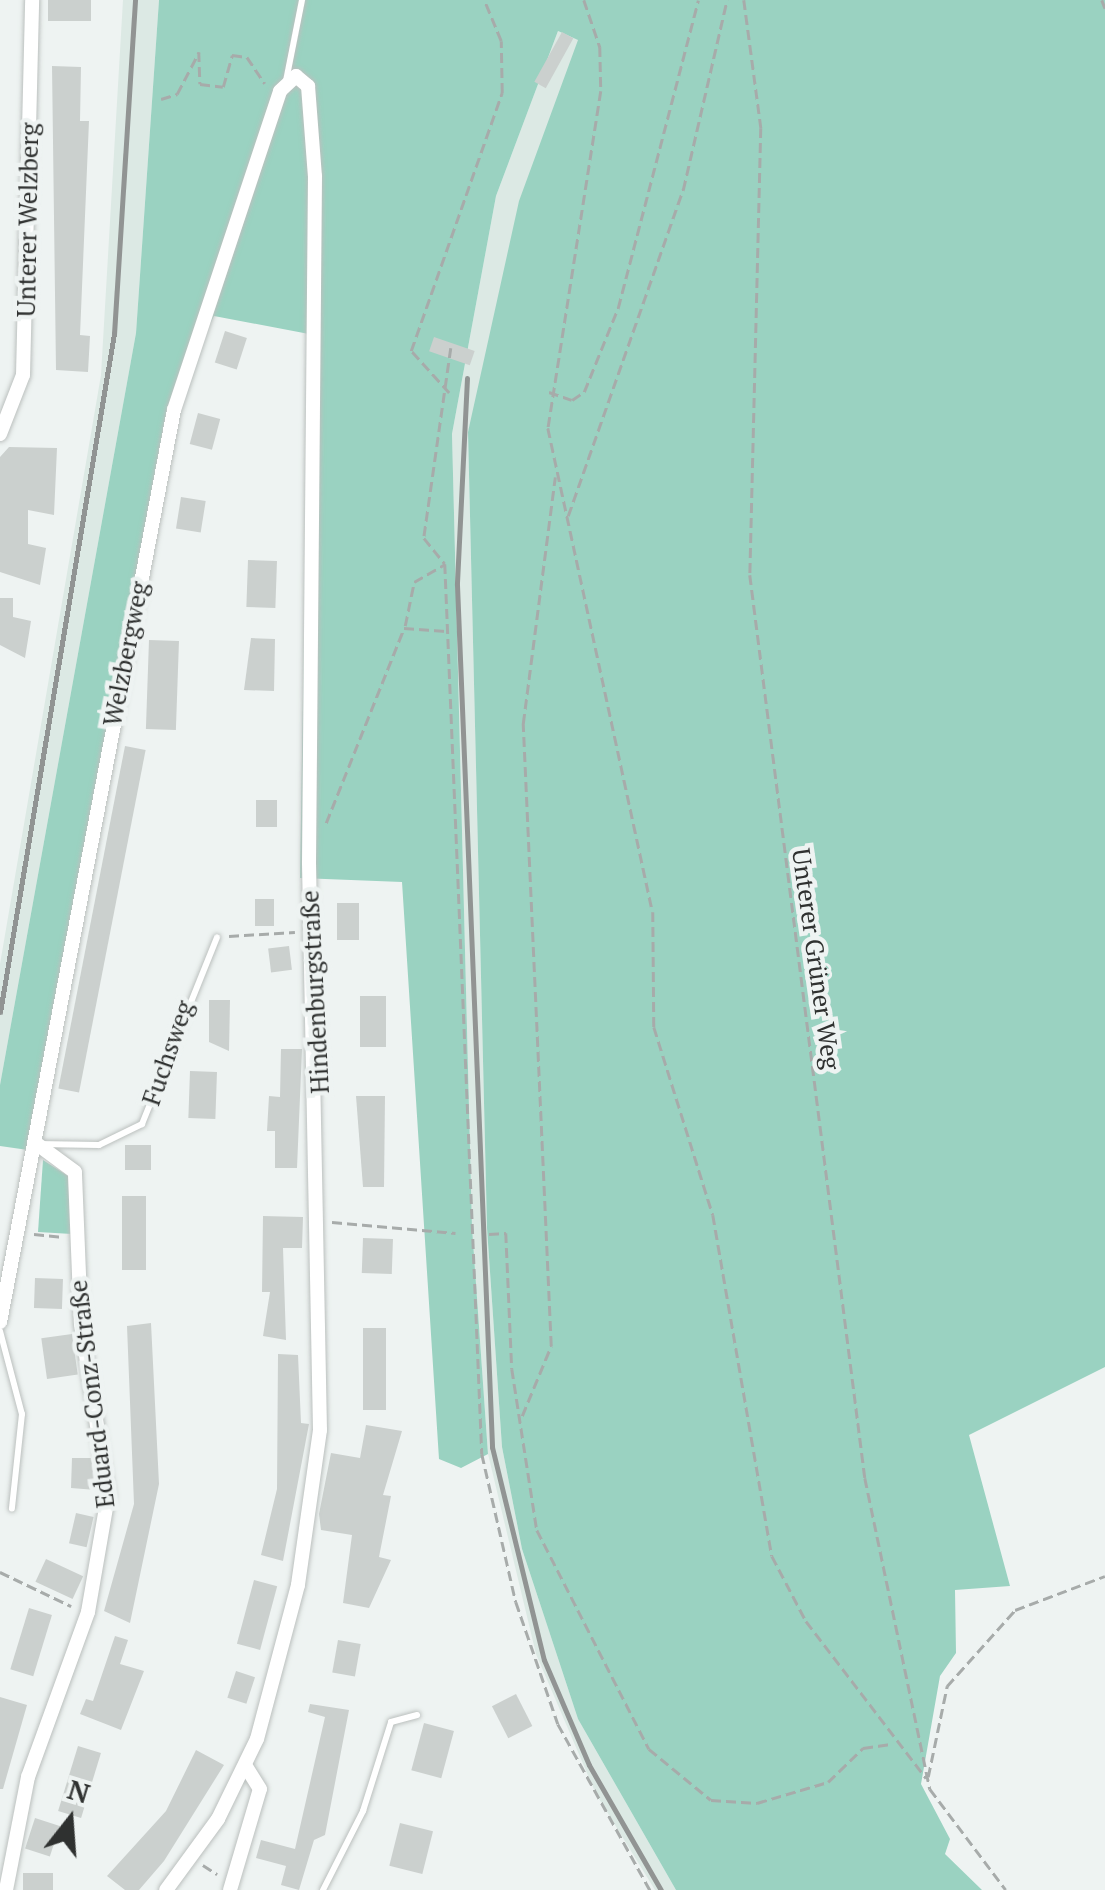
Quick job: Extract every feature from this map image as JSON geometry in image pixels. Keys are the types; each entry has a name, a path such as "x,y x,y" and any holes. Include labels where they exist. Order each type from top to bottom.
{"street":[{"name":"Unterer Welzberg","path":"0,434 23,375 32,0"},
{"name":"Welzbergweg","path":"0,1322 174,410 286,81"},
{"name":"Hindenburgstraße","path":"166,1890 192,1860 246,1767 298,1585 315,1484 320,1221 312,931 314,146 308,86 286,81"},
{"name":"Eduard-Conz-Straße","path":"6,1890 24,1793 66,1683 106,1527 75,1172 37,1144"},
{"path":"229,1885 260,1788 246,1767"}],"lane":[{"name":"Welzbergweg","path":"286,81 302,0"},
{"name":"Fuchsweg","path":"37,1144 99,1145 142,1124 217,937"},
{"path":"0,1331 22,1414 12,1508"},
{"path":"323,1890 363,1811 391,1722 416,1715"}],"path":[{"path":"450,394 412,351 502,92 501,41 484,0"},
{"path":"522,1416 551,1346 524,724 555,475 549,392 601,92 600,47 584,0"},
{"path":"549,392 572,400 584,392 618,308 698,0"},
{"path":"568,517 683,190 726,0"},
{"name":"Unterer Grüner Weg","path":"744,0 761,128 750,575 865,1478 927,1778 1006,1890"},
{"path":"1102,0 1105,8"},
{"path":"161,99 177,94 200,52 200,84 223,87 232,55 247,57 277,102"},
{"path":"451,348 450,394 433,451 424,538 445,564 482,1454 558,1724 650,1890"},
{"path":"555,475 568,517 653,912 654,1027 713,1216 772,1556 893,1743 927,1778"},
{"path":"324,829 404,628 414,582 445,564"},
{"path":"404,628 447,631"},
{"path":"217,937 312,931"},
{"path":"320,1221 456,1234"},
{"path":"26,1233 78,1238"},
{"path":"489,1234 506,1233 522,1416 538,1530 605,1673 669,1771 712,1800 757,1803 828,1782 863,1748 893,1743"},
{"path":"0,1572 81,1611"},
{"path":"927,1778 948,1686 1014,1610 1105,1576"},
{"path":"192,1860 229,1885"}],"shaded area":[{"path":"123,0 159,0 136,333 0,1085 0,964 101,375"},
{"path":"558,31 579,40 468,432 487,1228 502,1447 522,1549 578,1719 676,1890 655,1890 596,1794 536,1654 488,1454 472,1227 452,434 496,196"}],"green space":[{"path":"159,0 1105,0 1105,1367 969,1435 1010,1586 955,1590 956,1653 940,1676 921,1784 950,1839 945,1854 982,1890 676,1890 578,1719 522,1549 502,1447 487,1228 468,432 519,201 578,40 558,31 496,196 452,434 472,1227 488,1454 461,1468 439,1459 402,882 300,878 309,334 214,316 167,408 28,1150 0,1146 0,1085 136,333"},
{"path":"43,1160 68,1176 72,1234 38,1232"}],"building":[{"path":"48,0 91,0 91,21 48,21"},
{"path":"562,32 573,38 546,88 534,82"},
{"path":"52,66 81,67 80,121 89,121 80,335 90,336 88,372 56,370"},
{"path":"225,331 247,338 237,369 215,362"},
{"path":"434,337 475,351 470,365 429,351"},
{"path":"198,413 220,419 212,450 190,444"},
{"path":"9,447 57,448 54,515 28,510 28,544 46,548 40,585 0,572 0,457"},
{"path":"181,497 206,501 201,533 176,529"},
{"path":"248,560 277,561 275,608 246,607"},
{"path":"0,598 13,598 13,617 31,621 25,658 0,645"},
{"path":"251,638 275,639 274,691 244,690"},
{"path":"149,640 179,641 176,730 146,729"},
{"path":"125,746 146,750 79,1093 58,1089"},
{"path":"256,800 277,800 277,827 256,827"},
{"path":"255,899 274,899 274,926 255,926"},
{"path":"337,903 359,903 359,940 337,940"},
{"path":"289,946 292,970 271,972 268,949"},
{"path":"360,996 386,996 386,1047 360,1047"},
{"path":"209,1000 230,1000 229,1051 209,1042"},
{"path":"281,1049 302,1049 297,1168 275,1168 275,1131 267,1131 269,1096 280,1097"},
{"path":"190,1071 217,1072 215,1119 188,1118"},
{"path":"356,1096 385,1096 384,1187 363,1187"},
{"path":"125,1145 151,1145 151,1170 125,1170"},
{"path":"122,1196 146,1196 146,1270 122,1270"},
{"path":"263,1216 303,1217 302,1248 283,1248 286,1340 263,1336 270,1292 262,1292"},
{"path":"363,1238 393,1239 392,1274 362,1273"},
{"path":"35,1278 63,1279 62,1309 34,1308"},
{"path":"151,1323 159,1484 130,1623 104,1611 134,1504 127,1326"},
{"path":"363,1328 386,1328 386,1410 363,1410"},
{"path":"72,1334 78,1375 47,1379 41,1338"},
{"path":"278,1354 298,1355 301,1423 309,1424 283,1561 261,1555 277,1489"},
{"path":"366,1425 402,1431 383,1495 391,1496 379,1557 391,1560 369,1608 343,1603 352,1535 321,1530 319,1514 331,1453 360,1458"},
{"path":"72,1458 91,1458 96,1490 71,1488"},
{"path":"76,1513 94,1517 87,1547 69,1543"},
{"path":"46,1559 83,1576 73,1599 35,1582"},
{"path":"254,1580 277,1586 260,1650 237,1644"},
{"path":"29,1608 52,1615 33,1676 10,1669"},
{"path":"115,1636 128,1640 120,1664 144,1671 121,1730 80,1714 86,1699 93,1701"},
{"path":"338,1640 361,1644 355,1676 332,1672"},
{"path":"236,1671 255,1677 246,1704 227,1698"},
{"path":"516,1694 532,1726 508,1738 492,1706"},
{"path":"0,1697 27,1705 3,1789 0,1789"},
{"path":"310,1704 349,1710 325,1835 314,1840 299,1890 281,1885 286,1866 256,1858 261,1840 295,1849 325,1717 308,1712"},
{"path":"424,1723 454,1731 441,1778 411,1770"},
{"path":"78,1746 101,1753 81,1818 58,1811"},
{"path":"196,1750 224,1765 164,1861 139,1890 125,1890 107,1876 166,1811"},
{"path":"35,1818 60,1826 50,1856 25,1848"},
{"path":"400,1823 433,1831 422,1874 389,1866"},
{"path":"23,1873 53,1873 53,1890 23,1890"}],"railway":[{"path":"0,1012 114,334 135,0"},
{"path":"467,378 457,585 492,1447 544,1660 589,1765 661,1890"}]}
